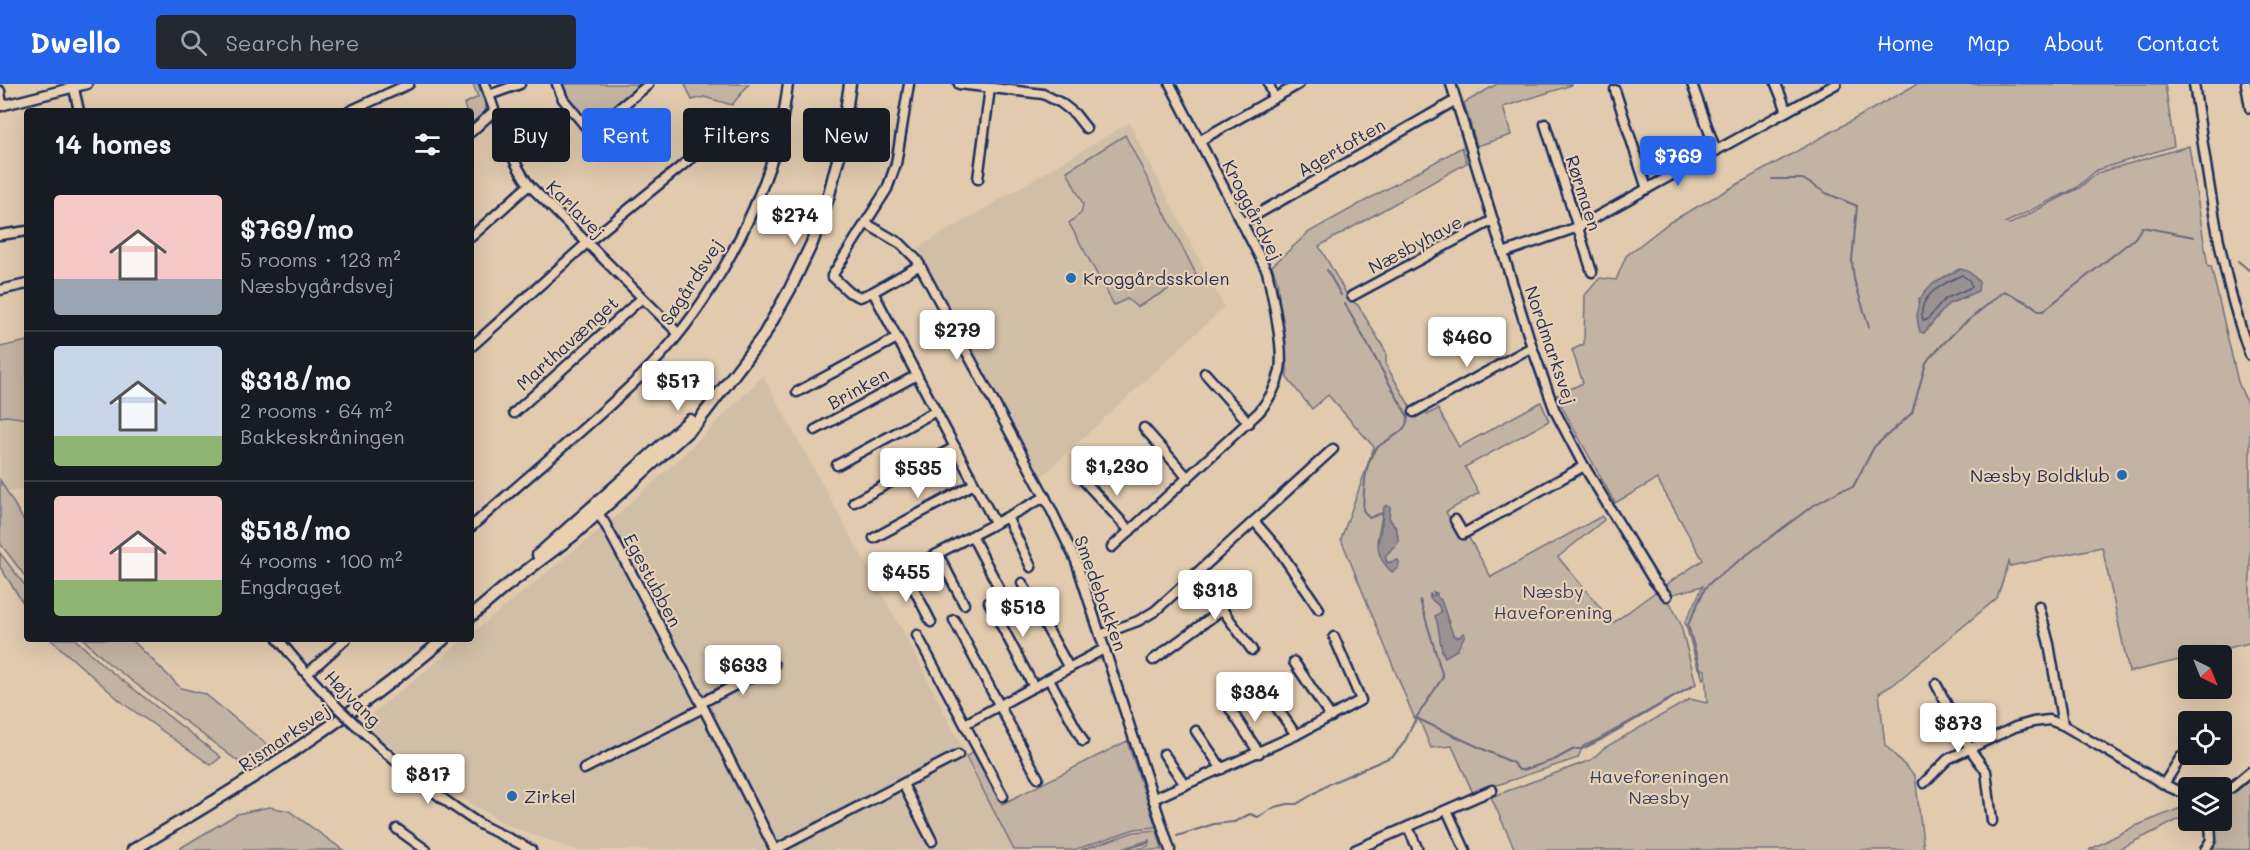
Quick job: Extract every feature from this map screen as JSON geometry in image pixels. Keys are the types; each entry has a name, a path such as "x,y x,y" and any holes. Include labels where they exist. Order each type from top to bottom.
{"main road":[{"path":"474,613 697,423 764,335 812,243 828,198 840,152 850,84"},
{"name":"Rismarksvej","path":"133,850 237,788 330,728 440,642"}],"street":[{"path":"0,91 1,106 87,84"},
{"path":"355,108 391,88 409,84"},
{"name":"Karlavej","path":"485,84 493,108"},
{"path":"489,95 520,84"},
{"path":"557,84 563,99 590,132 648,85"},
{"name":"Søgårdsvej","path":"784,108 788,84"},
{"path":"909,84 896,164 887,189 832,276 849,292 860,297 920,265"},
{"path":"959,84 1042,94 1061,103 1075,114 1086,128"},
{"name":"Kroggårdvej","path":"1112,547 1249,423 1272,392 1280,369 1281,358 1274,302 1267,271 1170,84"},
{"path":"1269,84 1274,98"},
{"path":"1199,141 1299,84"},
{"name":"Nordmarksvej","path":"1451,84 1532,348 1555,411 1584,466 1654,581 1667,596"},
{"path":"1692,84 1716,151"},
{"path":"1776,84 1787,111"},
{"path":"1503,254 1578,227 1836,84"},
{"path":"2194,84 2224,264 2250,355"},
{"path":"2246,84 2250,108"},
{"path":"74,86 78,108"},
{"path":"978,180 990,88"},
{"path":"1615,90 1647,189"},
{"name":"Agertoften","path":"1242,223 1456,100"},
{"path":"474,129 492,113"},
{"name":"Rørmaen","path":"1545,124 1592,272"},
{"name":"Karlavej","path":"515,162 529,184 678,333"},
{"path":"474,344 587,243 686,162"},
{"name":"Søgårdsvej","path":"474,524 642,375 678,333 712,285 744,230 771,162"},
{"path":"474,234 529,184"},
{"name":"Næsbyhave","path":"1352,297 1493,220"},
{"name":"Smedebakken","path":"867,224 901,244 920,265 1045,497 1076,561 1170,850"},
{"path":"0,235 24,231"},
{"path":"0,290 24,285"},
{"name":"Brinken","path":"873,292 995,523"},
{"name":"Marthavænget","path":"514,413 642,298"},
{"name":"Brinken","path":"797,392 897,338"},
{"path":"1414,412 1532,348"},
{"path":"1205,373 1249,423"},
{"name":"Brinken","path":"815,430 917,375"},
{"path":"837,465 936,411"},
{"path":"1144,428 1188,478"},
{"path":"854,502 955,447"},
{"path":"1100,635 1138,621 1155,611 1333,448"},
{"path":"1455,520 1463,534 1584,466"},
{"path":"1085,482 1130,531"},
{"path":"874,538 975,484"},
{"path":"931,622 905,571 1045,497"},
{"name":"Egestubben","path":"595,510 702,706 775,850 958,755"},
{"path":"1007,517 1031,567"},
{"path":"1254,522 1279,550 1319,609"},
{"path":"972,536 998,586"},
{"path":"938,554 964,604"},
{"path":"1195,576 1223,609 1252,650"},
{"path":"1022,583 1069,668"},
{"path":"989,602 1034,687"},
{"path":"2039,606 2049,644 2063,725"},
{"path":"1153,660 1223,609"},
{"path":"954,620 1038,778"},
{"path":"917,635 1003,796"},
{"path":"1153,799 1259,753 1361,700 1334,637"},
{"name":"Højvang","path":"280,642 338,708 407,773 480,824 531,850"},
{"path":"307,675 343,642"},
{"path":"965,724 1104,649"},
{"path":"1294,662 1331,717"},
{"path":"584,769 774,665"},
{"path":"1049,679 1083,741"},
{"path":"1936,684 1970,749 1986,771 1992,821"},
{"path":"1261,685 1296,735"},
{"path":"1229,707 1259,753"},
{"path":"1924,783 1948,759 2015,727 2049,720 2063,725 2178,792"},
{"path":"1196,731 1222,769"},
{"path":"1164,754 1185,785"},
{"path":"2164,784 2178,762"},
{"path":"2232,786 2250,772"},
{"path":"903,784 932,841"},
{"path":"1355,850 1367,848 1492,790"},
{"path":"1447,810 1465,850"},
{"path":"1408,827 1418,850"},
{"path":"397,829 426,850"},
{"path":"2205,850 2211,840 2211,831"}],"shaded area":[{"name":"Kroggårdsskolen","path":"1129,123 1224,307 1041,477 918,248"},
{"path":"763,376 909,643 1014,850 576,850 507,825 423,774 362,722 461,642 474,642 474,632 615,517 695,444"},
{"path":"0,417 24,419 24,489 7,492 0,480"}],"green space":[{"path":"473,84 478,84 486,108 484,114 474,122 474,108 465,108 464,104 478,97"},
{"path":"561,84 644,84 616,108 582,108 582,118 565,97"},
{"path":"685,84 749,84 732,105 704,97 692,100"},
{"path":"1497,84 1572,85 1503,107 1511,135 1477,146 1464,103"},
{"path":"1917,84 2165,84 2174,146 2097,170 2076,188 2005,223 2010,224 2079,188 2097,173 2189,146 2208,267 2211,266 2238,382 2250,410 2250,643 2232,647 2232,645 2178,645 2178,660 2129,672 2102,547 2010,566 2009,562 1997,598 1893,685 1879,693 1885,745 1915,776 1924,850 1515,850 1491,797 1591,760 1604,748 1690,699 1707,703 1705,670 1698,668 1685,622 1703,586 1670,595 1663,589 1680,622 1696,684 1583,746 1578,758 1473,793 1452,746 1431,748 1419,719 1416,722 1341,539 1374,447 1328,395 1312,409 1287,378 1277,280 1272,266 1309,232 1462,147 1467,163 1319,246 1350,300 1358,305 1386,352 1386,365 1412,410 1425,411 1428,414 1438,409 1459,447 1541,402 1549,421 1465,467 1479,493 1446,512 1461,539 1468,536 1491,577 1602,516 1604,520 1558,557 1613,623 1703,560 1657,479 1615,503 1557,395 1583,383 1572,350 1584,344 1585,295 1600,278 1616,280 1626,256 1670,222","holes":["1967,297 1948,304 1924,333 1919,298","1390,508 1389,518 1397,529 1395,548 1387,551 1385,556 1387,563 1395,561 1389,569 1377,541 1383,510","1435,595 1453,635 1460,637 1442,652 1441,611 1430,598"]},
{"path":"1125,135 1196,274 1137,307 1127,299 1114,305 1069,223 1081,213 1083,204 1067,171"},
{"path":"24,342 24,419 0,417 0,347"},
{"path":"0,480 24,521 24,575 0,543"},
{"path":"0,553 24,584 24,604 0,567"},
{"path":"53,642 78,642 104,666 221,757 211,765 124,704"},
{"path":"86,642 134,642 181,688 205,694 276,752 250,768 243,765 107,662"},
{"path":"1127,741 1156,827 1135,829 1074,850 1014,850 966,757 974,751 1002,804"},
{"path":"2250,780 2250,850 2214,849 2214,831 2232,831 2232,794"},
{"path":"269,807 289,811 343,850 177,850 237,814"},
{"path":"2178,809 2178,820 2117,850 2089,850 2133,827"},
{"path":"1157,830 1162,850 1134,850 1148,846 1149,840 1118,850 1081,850 1134,832"}],"water":[{"path":"1960,269 1973,275 1979,282 1978,291 1948,304 1924,333 1920,332 1917,309 1920,299 1931,285"},
{"path":"1386,505 1390,507 1389,518 1398,536 1398,543 1385,556 1387,563 1398,560 1399,562 1398,568 1392,572 1382,561 1378,549 1383,511"},
{"path":"1433,592 1437,593 1437,597 1441,600 1453,635 1456,638 1463,633 1465,635 1457,650 1445,657 1435,616 1441,612 1439,606 1430,598 1430,594 1435,595"}],"waterway":[{"path":"1772,179 1803,179 1826,193 1857,206 1852,261 1854,279 1869,327"},
{"path":"1703,679 1688,625 1705,588 1811,507 1841,490 1853,487 1874,447 1912,413 1926,363 1959,328 2004,291 2039,311 2043,311 2135,238 2142,227 2194,237"},
{"path":"2238,261 2250,271"},
{"path":"1327,270 1341,295"},
{"path":"1345,304 1408,417 1404,428 1379,446 1371,456 1369,463 1365,478 1363,510 1369,518 1382,513"},
{"path":"1416,718 1443,677 1420,600"},
{"path":"1177,836 1214,824 1234,822 1250,814 1258,817 1275,807 1297,804 1331,783 1393,756 1404,743 1416,718 1513,763 1519,770 1523,770 1554,760 1574,749 1582,749 1695,685"},
{"path":"1124,850 1149,842"}],"place":[{"name":"Kroggårdsskolen","path":"1071,278"},
{"name":"Næsby Boldklub","path":"2122,475"},
{"name":"Zirkel","path":"512,796"}],"park label":[{"name":"Næsby Haveforening","path":"1553,601"},
{"name":"Haveforeningen Næsby","path":"1659,786"}]}
